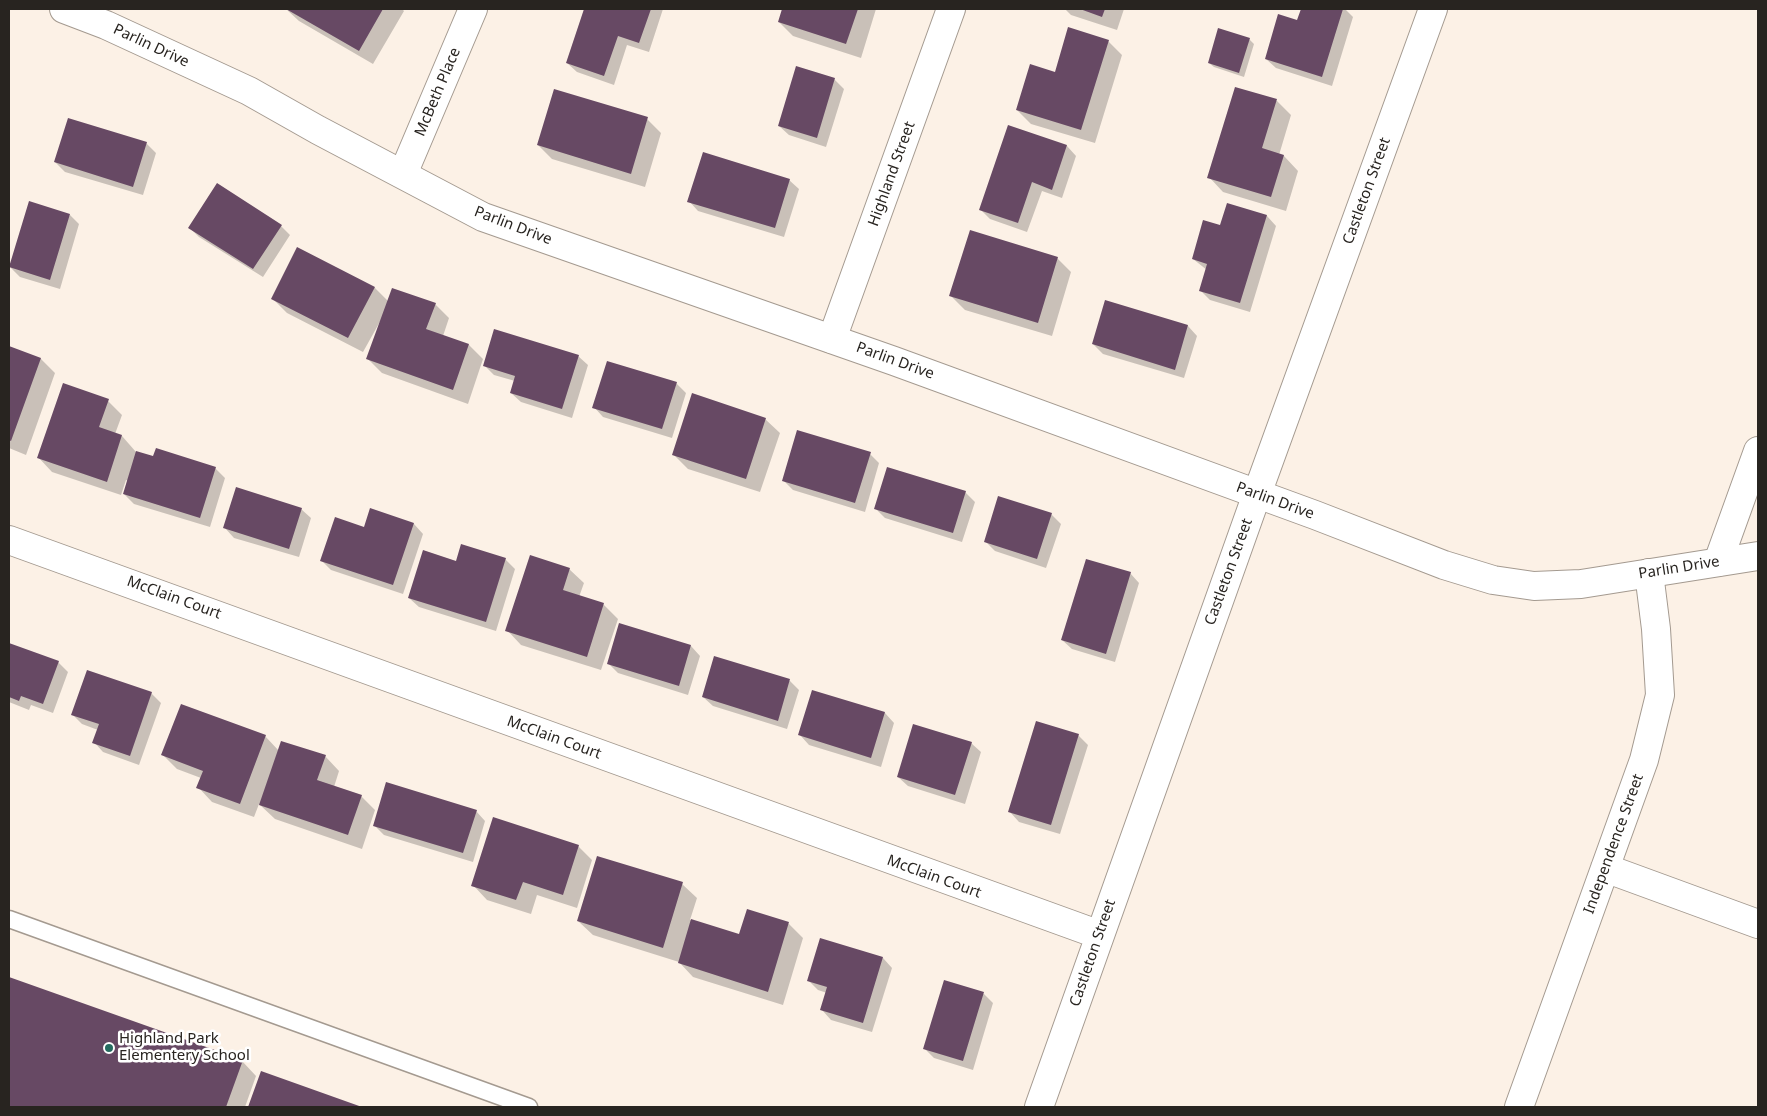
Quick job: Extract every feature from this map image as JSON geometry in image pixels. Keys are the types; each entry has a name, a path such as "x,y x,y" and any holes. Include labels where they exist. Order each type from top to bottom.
{"street":[{"name":"Parlin Drive","path":"64,9 106,25 249,91 483,217 832,339 1257,494 1444,565 1493,580 1534,586 1581,584 1758,556"},
{"name":"McBeth Place","path":"402,174 473,9"},
{"name":"Highland Street","path":"832,339 951,9"},
{"name":"Castleton Street","path":"1039,1107 1257,494 1433,9"},
{"path":"1718,562 1758,451"},
{"name":"McClain Court","path":"9,540 1100,935"},
{"name":"Independence Street","path":"1519,1107 1644,760 1660,695 1656,629 1649,573"},
{"path":"1605,868 1758,924"}],"lane":[{"path":"9,919 529,1107"}],"building":[{"path":"286,9 383,9 359,51"},
{"path":"584,9 651,9 639,43 618,36 604,76 566,63"},
{"path":"782,9 858,9 846,44 778,22"},
{"path":"1080,9 1105,9 1102,17"},
{"path":"1301,9 1343,9 1322,77 1265,59 1278,14 1297,20"},
{"path":"1068,27 1109,40 1081,130 1016,110 1030,64 1055,72"},
{"path":"1218,28 1250,38 1239,73 1208,63"},
{"path":"796,66 835,78 817,138 778,126"},
{"path":"1235,87 1277,99 1262,148 1284,155 1271,197 1207,178"},
{"path":"554,89 648,117 631,174 537,145"},
{"path":"68,118 147,142 133,187 54,162"},
{"path":"1008,125 1067,145 1052,190 1032,182 1018,223 979,210"},
{"path":"703,152 790,179 775,228 687,202"},
{"path":"217,183 282,225 253,269 188,228"},
{"path":"29,201 70,214 50,280 9,267"},
{"path":"1227,203 1267,215 1240,303 1199,291 1207,264 1192,259 1203,220 1220,225"},
{"path":"970,230 1058,257 1038,323 949,296"},
{"path":"297,247 375,287 348,338 271,299"},
{"path":"392,288 436,303 426,329 469,344 453,390 366,359"},
{"path":"1105,300 1188,325 1175,370 1092,344"},
{"path":"494,329 579,355 562,409 510,393 515,376 483,366"},
{"path":"9,346 41,358 11,441 9,440"},
{"path":"607,361 677,382 662,429 592,408"},
{"path":"63,383 109,399 99,427 122,435 107,482 37,458"},
{"path":"692,393 766,418 746,479 672,455"},
{"path":"797,430 871,452 855,503 782,481"},
{"path":"156,448 216,467 200,518 123,494 136,451 153,456"},
{"path":"887,467 966,491 953,533 874,509"},
{"path":"236,487 302,508 289,549 223,528"},
{"path":"998,496 1052,513 1037,559 984,542"},
{"path":"370,508 414,523 393,585 320,561 335,517 364,527"},
{"path":"461,544 506,558 486,622 408,598 423,550 456,561"},
{"path":"530,555 570,568 563,590 604,603 587,657 505,631"},
{"path":"1086,559 1131,572 1106,654 1061,640"},
{"path":"619,623 691,645 679,686 607,664"},
{"path":"9,643 59,661 43,704 21,696 19,701 9,697"},
{"path":"714,656 790,679 778,721 702,697"},
{"path":"87,670 152,692 130,756 92,743 99,724 71,715"},
{"path":"812,690 885,712 871,758 798,735"},
{"path":"181,704 266,735 240,804 196,788 203,771 161,755"},
{"path":"1036,721 1079,734 1051,825 1008,812"},
{"path":"913,724 972,742 955,795 897,777"},
{"path":"281,741 326,755 317,780 362,795 348,835 259,805"},
{"path":"386,782 477,810 463,853 373,826"},
{"path":"493,817 579,845 563,895 523,882 516,900 471,886"},
{"path":"597,856 683,882 663,948 577,921"},
{"path":"747,909 789,922 768,992 678,963 691,919 739,934"},
{"path":"820,938 883,957 863,1023 820,1010 827,987 807,981"},
{"name":"Highland Park Elementery School","path":"9,977 243,1060 226,1107 9,1107"},
{"path":"944,980 984,992 963,1061 923,1049"},
{"name":"Highland Park Elementery School","path":"261,1071 362,1107 248,1107"}],"place":[{"name":"Highland Park Elementery School","path":"109,1048"}]}
